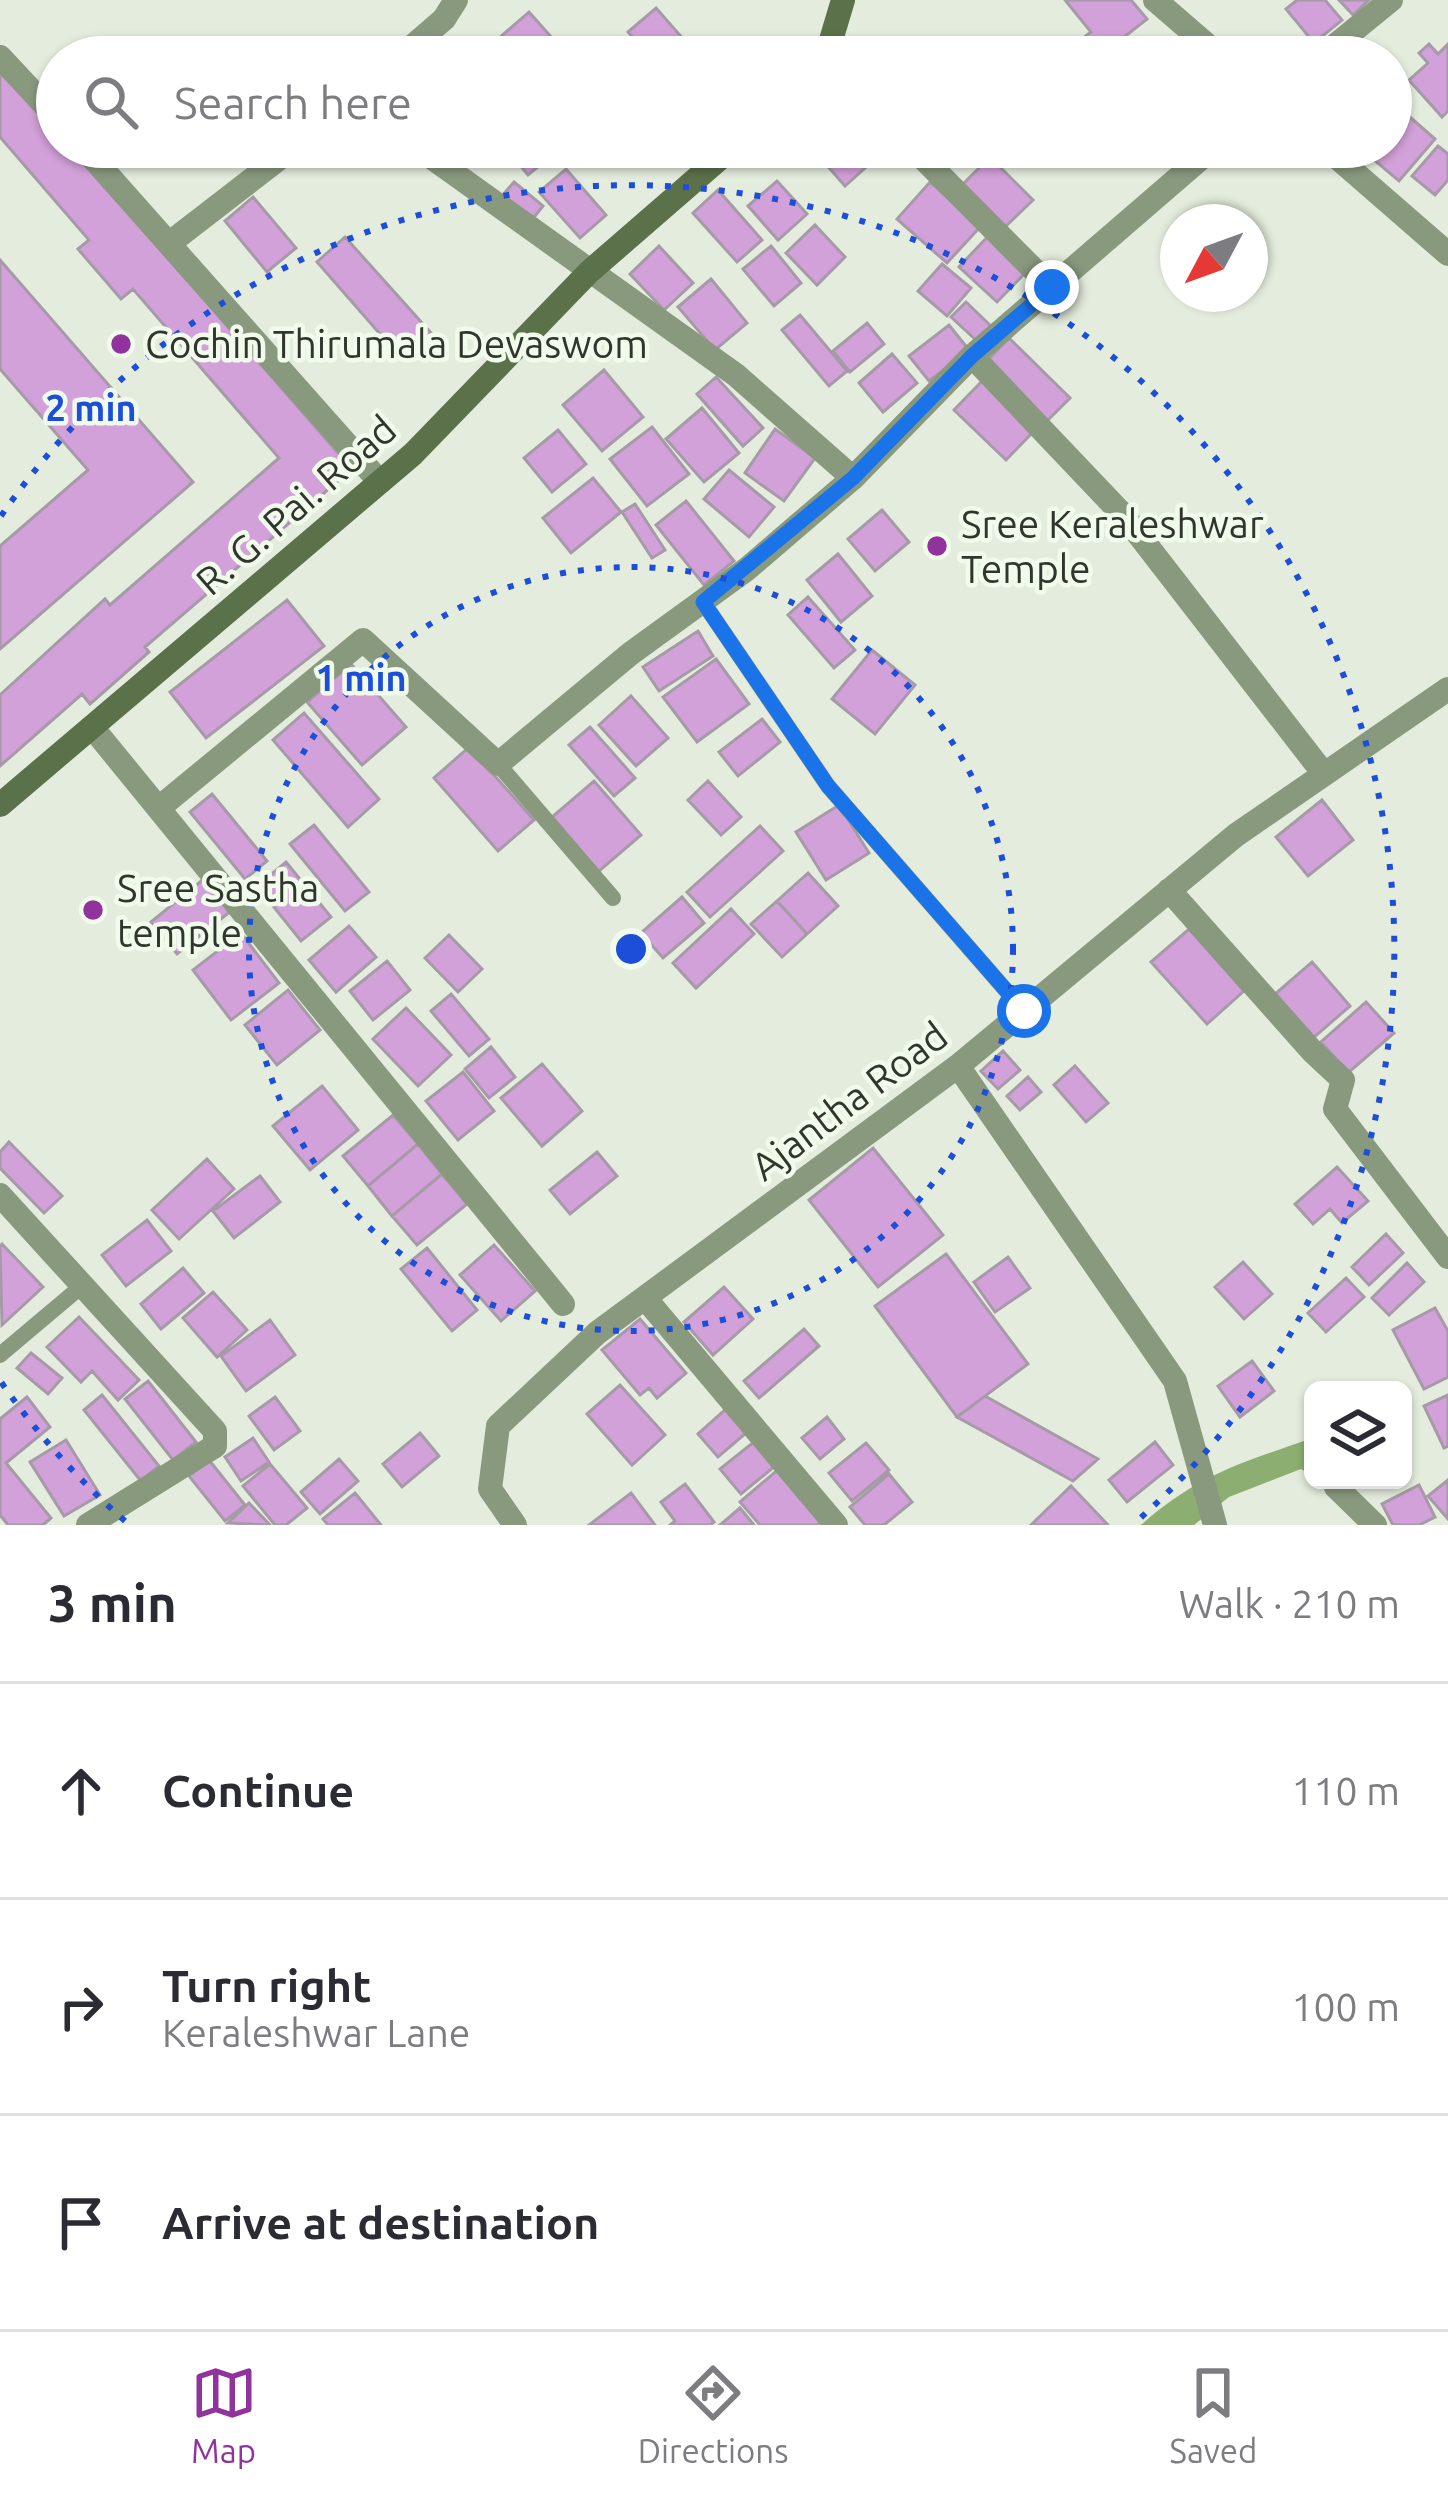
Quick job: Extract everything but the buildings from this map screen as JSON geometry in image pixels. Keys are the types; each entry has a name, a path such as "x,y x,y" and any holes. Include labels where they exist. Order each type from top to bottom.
{"street":[{"path":"832,36 843,0"},
{"path":"1155,0 1197,36"},
{"path":"1346,36 1390,0"},
{"path":"422,36 450,9"},
{"path":"0,57 36,96"},
{"path":"102,168 380,482"},
{"path":"171,242 267,168"},
{"path":"446,168 736,375 853,478"},
{"name":"R. G. Pai. Road","path":"0,806 413,454 589,272 709,168"},
{"path":"933,168 1052,287"},
{"path":"160,807 363,640 498,764 853,478 972,356 1190,168"},
{"path":"1348,168 1448,254"},
{"path":"972,356 1125,518 1324,774"},
{"name":"Ajantha Road","path":"515,1525 490,1489 498,1426 597,1334 958,1066 1236,835 1448,689"},
{"path":"92,727 563,1304"},
{"path":"1169,890 1343,1080 1334,1109 1448,1257"},
{"path":"958,1066 1175,1381 1215,1525"},
{"path":"0,1195 215,1431 214,1446 88,1525"},
{"path":"645,1298 836,1525"},
{"path":"1338,1489 1375,1525"}],"lane":[{"path":"703,602 828,786 1024,1011"},
{"path":"498,764 613,898"},
{"path":"0,1355 83,1285"}],"shaded area":[{"path":"1304,1441 1304,1471 1229,1497 1194,1525 1141,1525 1199,1483"}],"place":[{"name":"Cochin Thirumala Devaswom","path":"121,344"},
{"name":"Sree Keraleshwar Temple","path":"937,546"},
{"name":"Sree Sastha temple","path":"93,910"}],"route":[{"path":"1024,1011 828,786 703,602 853,478 972,356 1052,287"}]}
